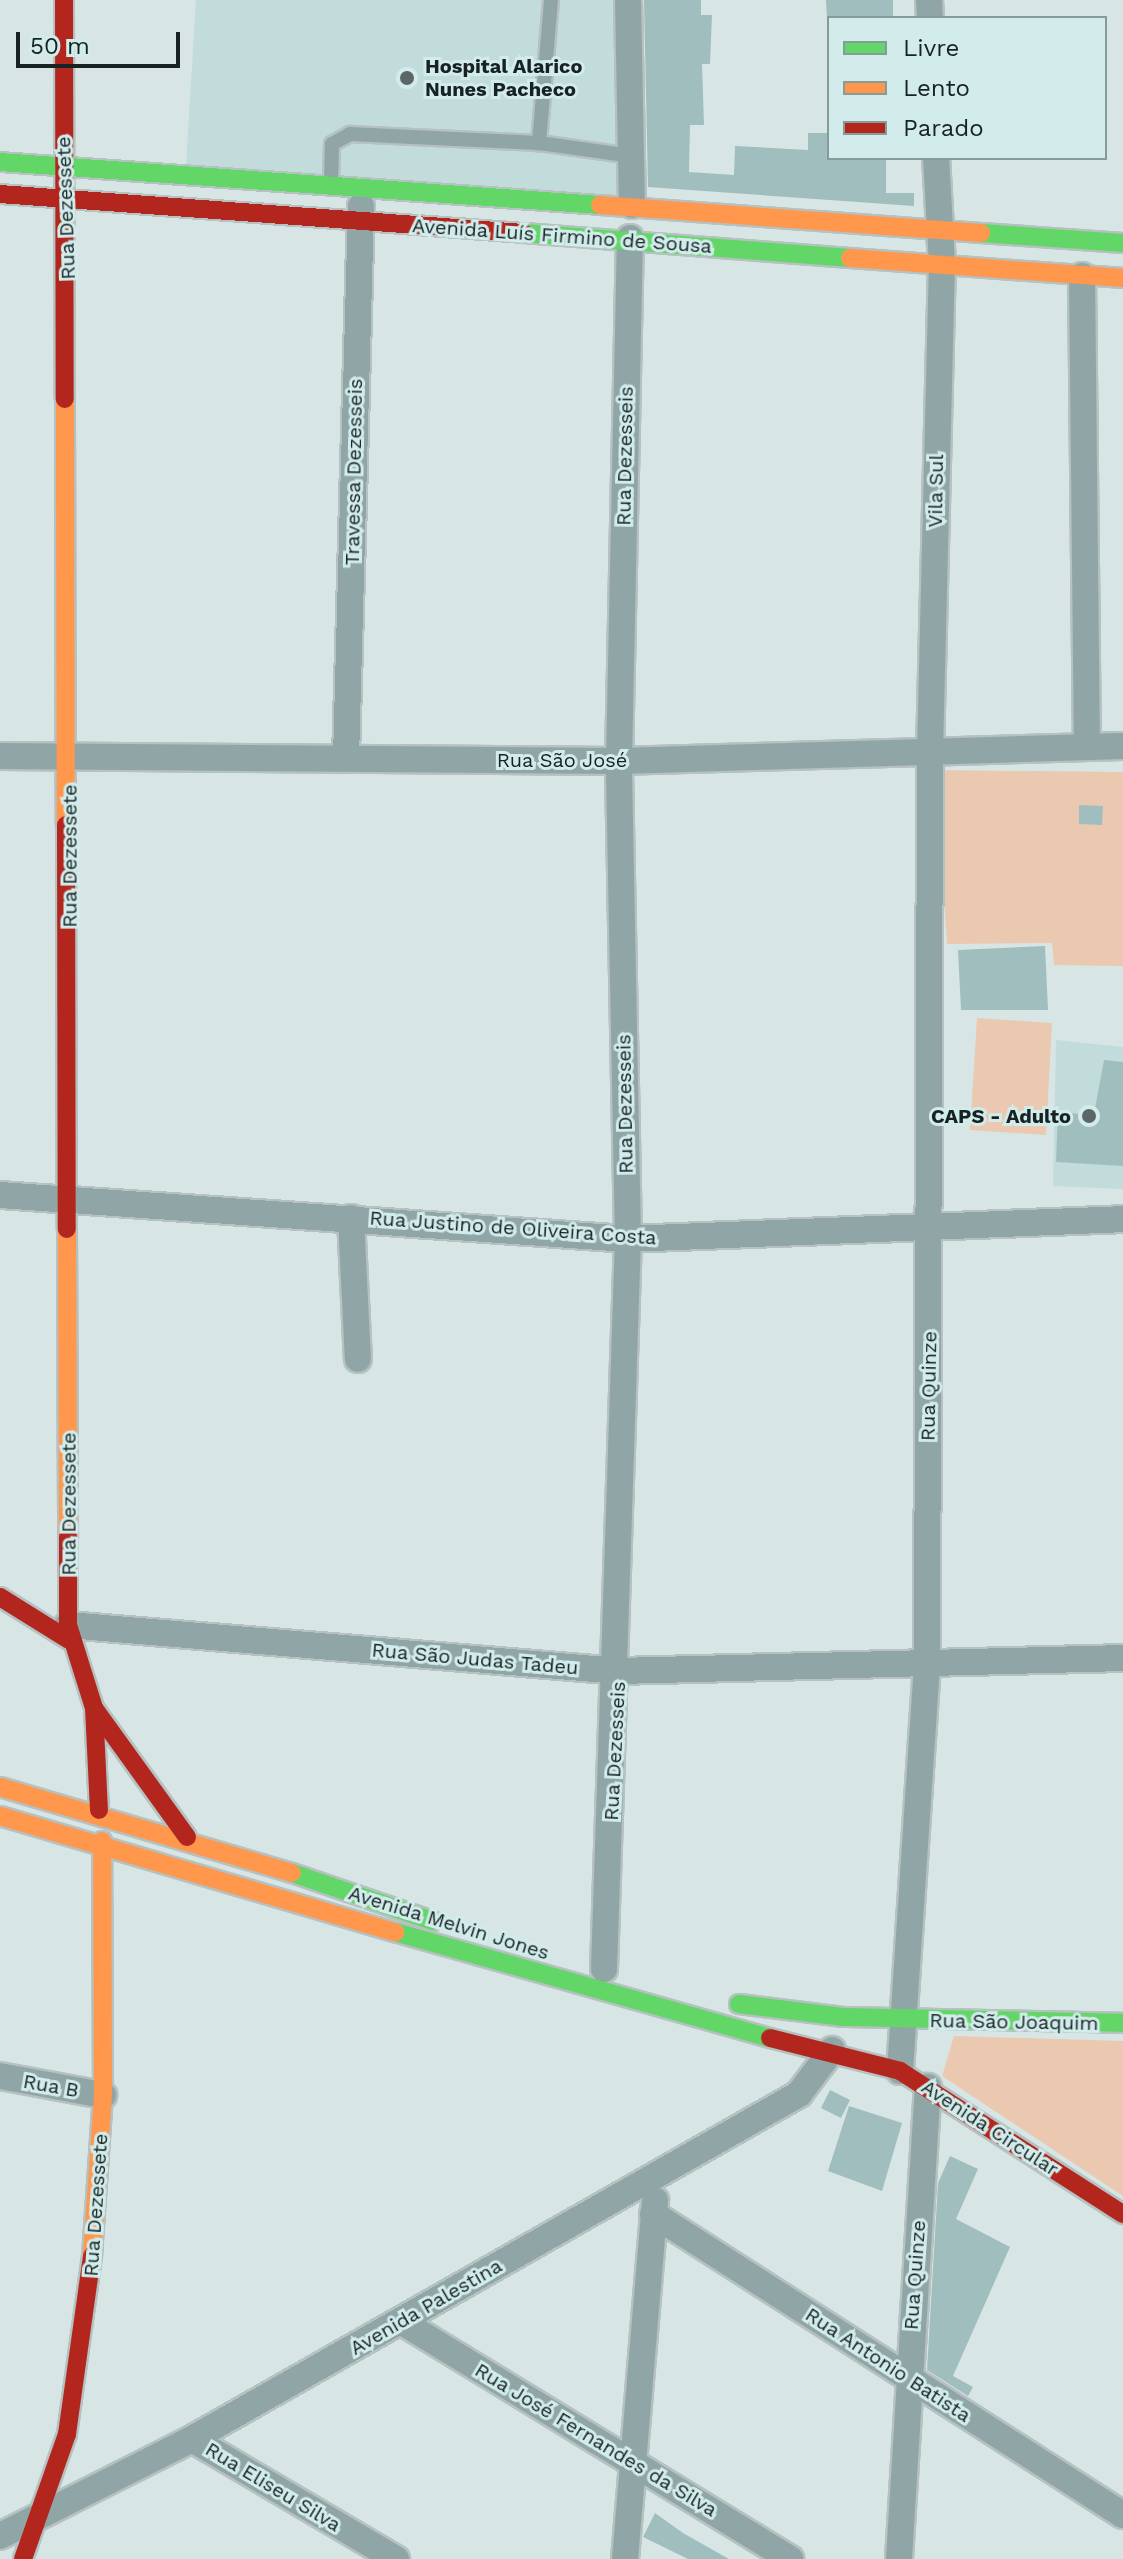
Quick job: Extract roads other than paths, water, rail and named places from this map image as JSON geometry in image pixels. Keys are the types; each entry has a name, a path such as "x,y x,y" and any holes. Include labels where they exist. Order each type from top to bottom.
{"main road":[{"name":"Rua Dezessete","path":"64,0 64,167 68,200 70,759 69,1633 94,1708 99,1810"},
{"name":"Avenida Luís Firmino de Sousa","path":"0,162 632,205 1123,243"},
{"name":"Avenida Luís Firmino de Sousa","path":"0,194 360,224 630,238 1123,278"},
{"path":"0,1597 69,1633"},
{"name":"Rua Dezessete","path":"94,1708 187,1837"},
{"name":"Avenida Melvin Jones","path":"0,1787 99,1810 473,1934 635,1977"},
{"name":"Avenida Melvin Jones","path":"0,1816 102,1841 593,1993 832,2050 900,2071"},
{"name":"Rua Dezessete","path":"23,2559 43,2510 76,2395 88,2319 103,2095 102,1841"},
{"path":"711,1997 772,2013 905,2020"},
{"name":"Rua São Joaquim","path":"905,2020 1123,2023"},
{"name":"Avenida Circular","path":"900,2071 1123,2214"}],"street":[{"path":"628,0 632,205"},
{"path":"936,160 939,230"},
{"name":"Travessa Dezesseis","path":"346,758 361,187"},
{"name":"Vila Sul","path":"930,752 942,264 939,230"},
{"name":"Rua Dezesseis","path":"604,1969 618,1671 628,1239 619,761 630,238"},
{"path":"1082,276 1087,747"},
{"name":"Rua São José","path":"0,756 70,759 619,761 1123,746"},
{"name":"Rua Quinze","path":"905,2020 927,1667 931,1228 930,752"},
{"name":"Rua Justino de Oliveira Costa","path":"0,1195 628,1239 1123,1219"},
{"path":"351,1218 358,1359"},
{"name":"Rua São Judas Tadeu","path":"69,1633 618,1671 927,1667 1123,1658"},
{"path":"99,1810 102,1841"},
{"name":"Avenida Circular","path":"900,2071 905,2020"},
{"name":"Avenida Palestina","path":"0,2536 43,2510 192,2439 799,2094 832,2050"},
{"name":"Rua B","path":"0,2076 103,2095"},
{"name":"Rua Quinze","path":"899,2559 907,2378 928,2087"},
{"path":"625,2559 657,2175"},
{"name":"Rua Antonio Batista","path":"653,2214 1123,2515"},
{"name":"Rua José Fernandes da Silva","path":"402,2322 790,2559"},
{"name":"Rua Eliseu Silva","path":"192,2439 396,2559"}],"lane":[{"path":"539,143 551,0"},
{"path":"331,185 332,144 350,134 539,143 631,156"}],"place":[{"name":"Hospital Alarico Nunes Pacheco","path":"407,78"},
{"name":"CAPS - Adulto","path":"1089,1116"}]}
